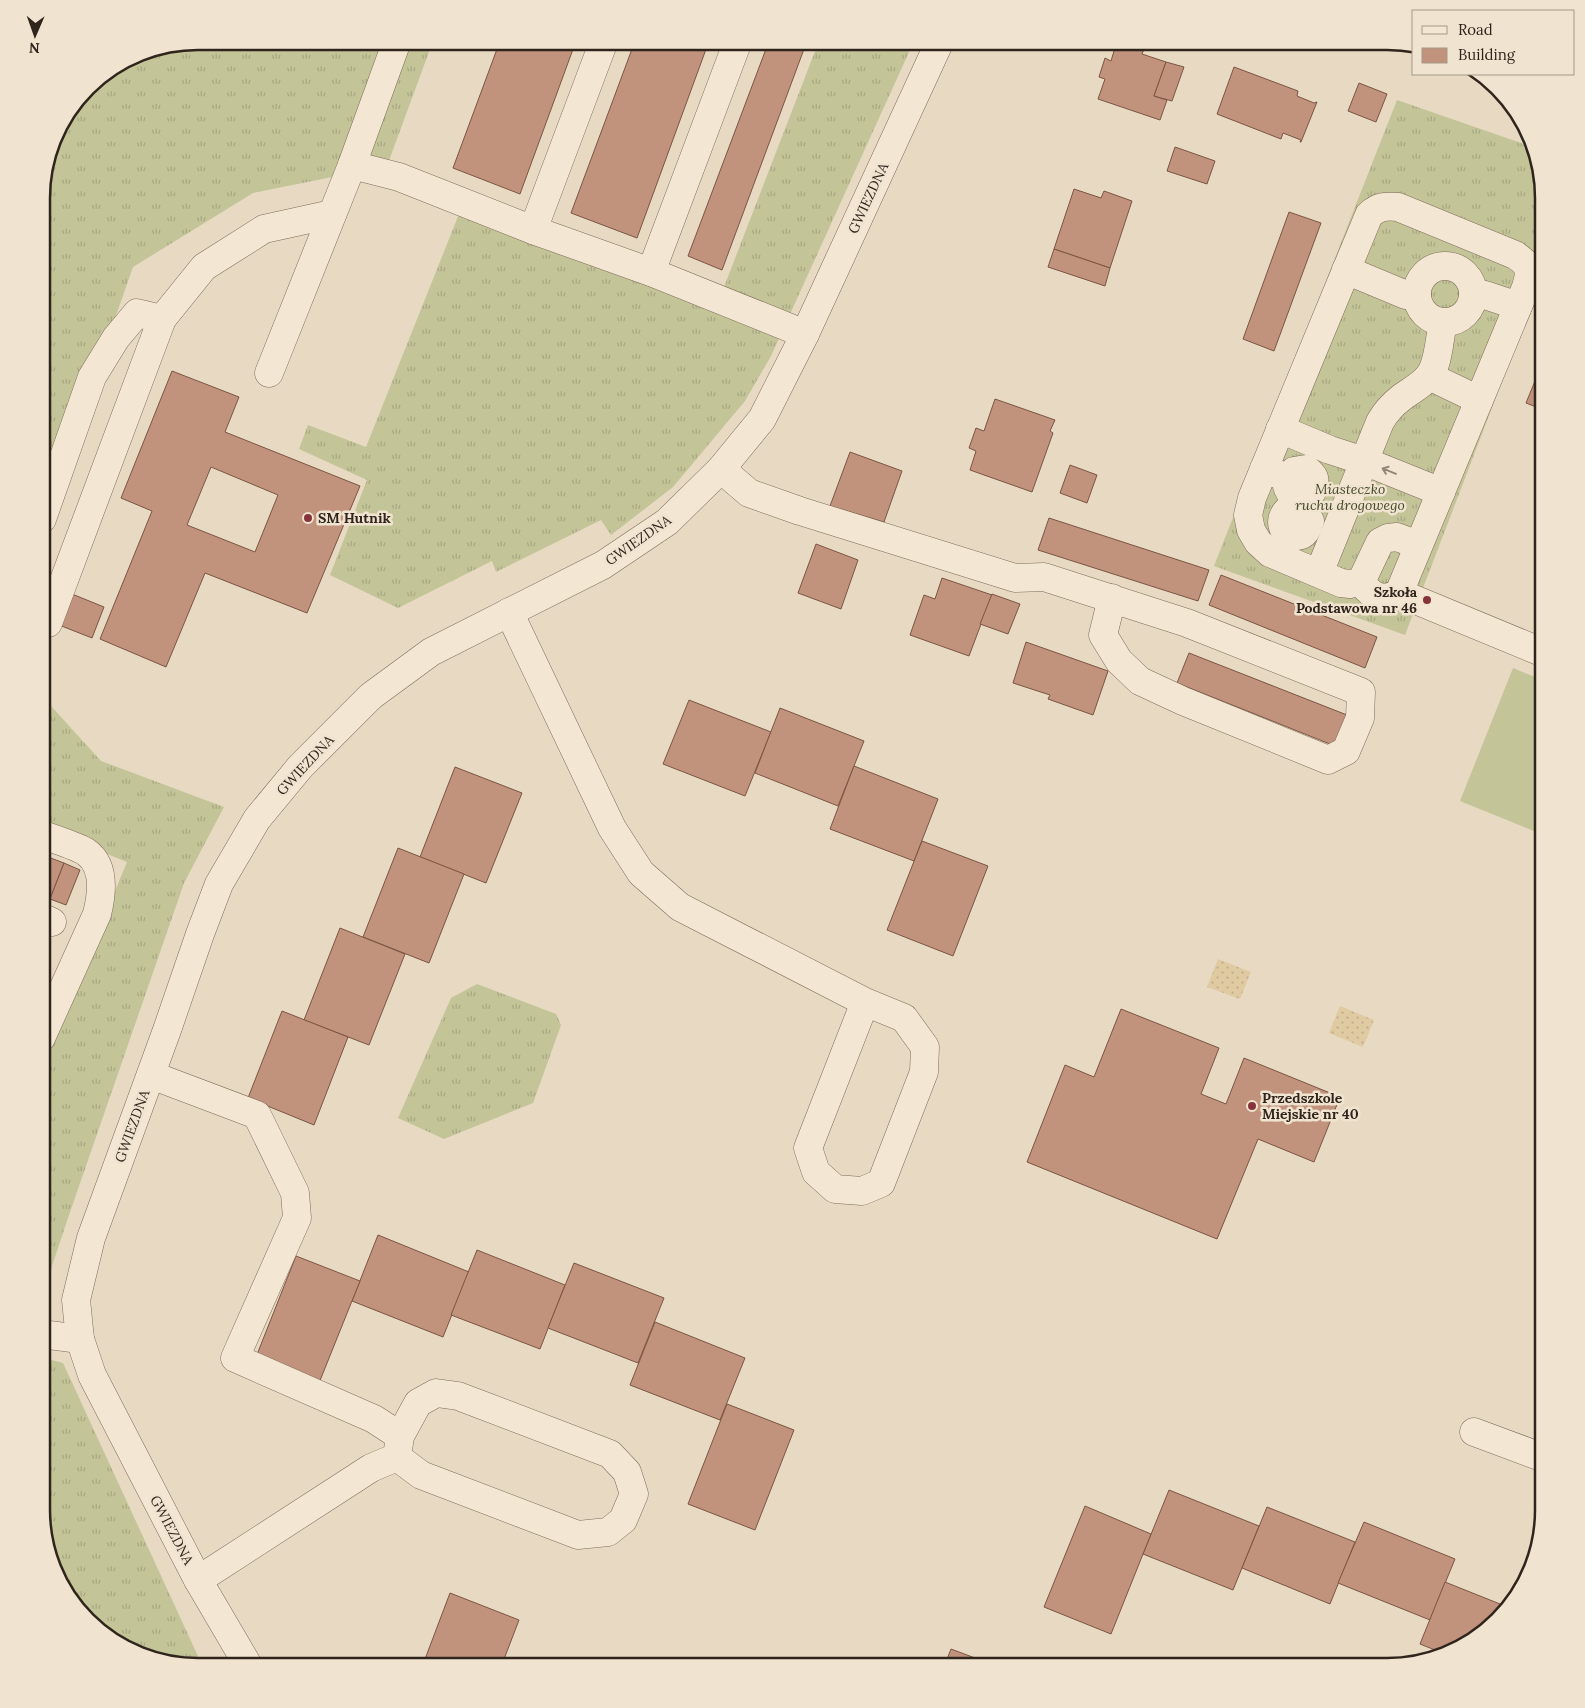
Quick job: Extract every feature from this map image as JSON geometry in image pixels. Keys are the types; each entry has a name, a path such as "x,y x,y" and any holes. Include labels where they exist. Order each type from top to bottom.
{"street":[{"path":"269,373 352,165 394,50"},
{"path":"533,230 601,50"},
{"path":"651,272 735,50"},
{"name":"GWIEZDNA","path":"244,1658 198,1580 92,1375 80,1340 76,1300 91,1238 219,884 257,819 300,766 371,696 431,652 603,565 667,522 721,470 762,419 805,334 936,50"},
{"path":"352,165 399,177 533,230 651,272 805,334"},
{"path":"1384,206 1398,207 1515,254 1524,260 1529,268 1530,276 1399,593 1390,598 1379,598 1368,592 1361,582 1341,583 1270,553 1254,536 1248,515 1252,498 1276,473 1280,429 1369,214 1384,206"},
{"path":"50,618 162,319 204,267 264,230 332,214"},
{"path":"1447,266 1459,269 1468,278 1473,294 1472,303 1466,314 1455,321 1443,323 1430,319 1421,310 1416,295 1417,286 1424,275 1434,268 1447,266"},
{"path":"1346,270 1406,295 1416,295"},
{"path":"1473,294 1485,295 1518,306"},
{"path":"50,496 92,377 116,338 138,313 162,319"},
{"path":"1319,573 1380,422 1400,399 1429,376 1437,356 1443,323"},
{"path":"1429,376 1480,400"},
{"path":"1280,429 1441,492"},
{"path":"1276,473 1306,469 1312,475 1315,480 1314,490 1299,504"},
{"path":"721,470 749,493 800,511 1015,578 1044,577 1112,598 1186,623 1361,692 1360,718 1346,751 1328,760 1183,701 1140,681 1119,661 1103,635 1112,598"},
{"path":"1361,582 1380,542 1388,538 1397,537 1418,546"},
{"path":"1399,593 1535,649"},
{"path":"509,612 612,828 641,873 680,907 865,1002 904,1018 925,1047 924,1072 881,1183 862,1191 835,1189 816,1172 808,1148 865,1002"},
{"path":"50,838 86,852 97,864 101,879 102,896 97,914 50,1011"},
{"path":"151,1075 257,1115 295,1193 297,1218 235,1358 374,1419 399,1446 422,1475 578,1535 608,1532 623,1520 634,1494 627,1472 610,1454 458,1396 436,1393 418,1403 399,1446 371,1468 198,1580"},
{"path":"50,1335 80,1340"},
{"path":"1474,1432 1535,1455"}],"green space":[{"path":"189,50 430,50 387,166 253,193 133,267 50,503 50,189 55,160 65,133 75,116 93,93 116,75 142,61"},
{"path":"816,50 910,50 771,356 745,401 673,487 611,535 601,520 496,572 492,561 398,608 330,575 367,480 299,449 308,425 366,447 467,194 724,287"},
{"name":"Miasteczko ruchu drogowego","path":"1397,100 1524,144 1534,179 1535,296 1405,635 1214,566"},
{"path":"1513,668 1535,677 1535,831 1460,801"},
{"path":"50,705 101,761 224,807 184,883 50,1272 50,1049 127,862 50,831"},
{"path":"477,984 556,1014 561,1025 533,1103 444,1139 398,1118 451,998"},
{"path":"50,1359 63,1363 199,1658 179,1657 151,1650 124,1638 93,1615 70,1584 61,1566 50,1519"}],"sand":[{"path":"1218,959 1251,972 1240,999 1207,987"},
{"path":"1340,1006 1374,1020 1363,1047 1329,1033"}],"building":[{"path":"497,50 573,50 520,194 453,168"},
{"path":"632,50 706,50 637,238 571,213"},
{"path":"766,50 804,50 722,270 688,256"},
{"path":"1114,50 1144,50 1142,54 1166,62 1154,96 1167,100 1160,120 1098,99 1105,79 1099,77 1105,58 1111,61"},
{"path":"1166,62 1184,67 1172,101 1154,96"},
{"path":"1234,67 1298,91 1297,96 1314,103 1317,102 1301,142 1301,140 1283,133 1281,139 1217,114"},
{"path":"1359,83 1387,94 1376,122 1348,111"},
{"path":"1175,147 1215,161 1207,184 1167,171"},
{"path":"1074,189 1101,198 1104,191 1132,201 1110,268 1054,249"},
{"path":"1289,212 1321,223 1274,351 1243,339"},
{"path":"1054,249 1110,268 1105,286 1048,267"},
{"name":"SM Hutnik","path":"172,371 239,397 225,432 360,486 307,613 205,573 166,667 100,639 152,511 121,498","holes":["211,467 278,495 255,552 187,525"]},
{"path":"1535,381 1535,406 1526,403"},
{"path":"995,399 1055,420 1050,431 1053,433 1032,492 970,470 976,451 969,448 976,428 984,431"},
{"path":"850,452 902,471 884,522 830,506"},
{"path":"1070,465 1097,475 1087,503 1060,493"},
{"path":"1049,518 1209,570 1198,601 1038,550"},
{"path":"816,544 858,560 841,609 798,593"},
{"path":"1221,575 1377,637 1365,668 1209,605"},
{"path":"942,578 992,595 969,656 910,635 924,595 935,599"},
{"path":"72,594 104,607 92,638 59,625"},
{"path":"992,594 1020,604 1008,634 980,624"},
{"path":"1026,642 1108,671 1093,715 1048,699 1050,695 1013,683"},
{"path":"1189,653 1347,715 1335,746 1177,683"},
{"path":"689,700 771,732 745,796 663,764"},
{"path":"780,708 864,741 838,806 755,773"},
{"path":"854,766 938,799 914,861 830,829"},
{"path":"455,767 522,793 486,883 420,857"},
{"path":"922,841 988,866 953,956 887,930"},
{"path":"398,848 464,874 429,963 363,937"},
{"path":"50,858 64,863 50,899"},
{"path":"64,863 80,870 66,905 50,899"},
{"path":"340,928 405,954 369,1045 304,1020"},
{"path":"1121,1009 1219,1048 1201,1094 1226,1104 1244,1058 1340,1097 1314,1162 1258,1139 1217,1239 1027,1162 1065,1065 1094,1077"},
{"path":"282,1011 348,1037 314,1125 248,1098"},
{"path":"378,1235 469,1272 443,1337 352,1301"},
{"path":"477,1250 565,1285 540,1349 451,1315"},
{"path":"296,1256 360,1281 319,1383 256,1357"},
{"path":"574,1263 664,1298 638,1363 548,1328"},
{"path":"655,1322 745,1358 720,1420 630,1385"},
{"path":"727,1404 794,1430 755,1530 688,1504"},
{"path":"1169,1490 1259,1526 1233,1590 1143,1554"},
{"path":"1085,1506 1151,1534 1111,1634 1044,1607"},
{"path":"1267,1507 1355,1542 1330,1604 1242,1568"},
{"path":"1364,1522 1455,1559 1430,1620 1338,1583"},
{"path":"1445,1582 1500,1604 1492,1615 1452,1643 1435,1650 1420,1644"},
{"path":"450,1593 519,1620 504,1658 425,1658"},
{"path":"951,1649 975,1658 948,1658"}],"place":[{"name":"SM Hutnik","path":"308,518"},
{"name":"Szkoła Podstawowa nr 46","path":"1427,600"},
{"name":"Przedszkole Miejskie nr 40","path":"1252,1106"}]}
